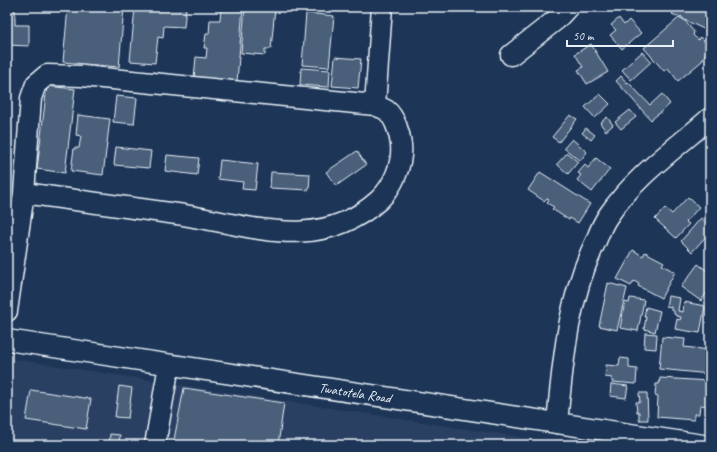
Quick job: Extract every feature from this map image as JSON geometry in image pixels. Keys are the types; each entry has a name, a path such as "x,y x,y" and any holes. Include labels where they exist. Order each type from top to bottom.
{"street":[{"path":"375,105 382,7"},
{"path":"510,55 557,18 568,7"},
{"path":"7,311 24,193 32,98 36,84 47,75 82,76 375,105 386,110 400,132 402,148 400,164 392,184 385,195 359,216 340,224 316,230 289,232 260,229 181,214 24,193"},
{"path":"557,423 566,334 575,296 589,254 607,217 635,183 710,118"},
{"name":"Twatotela Road","path":"7,340 557,423 627,439 703,445"},
{"path":"155,445 169,365"}],"shaded area":[{"path":"7,358 285,401 571,445 7,445"}],"building":[{"path":"68,7 124,7 119,67 63,62"},
{"path":"135,7 186,7 184,27 164,26 163,38 158,37 155,63 130,61"},
{"path":"221,7 243,7 237,82 194,78 196,57 206,58 207,48 204,48 206,34 209,34 210,20 220,20"},
{"path":"245,7 275,8 271,49 265,49 265,55 241,53"},
{"path":"676,7 710,7 710,32 672,14"},
{"path":"7,8 15,9 15,25 29,25 29,46 7,45"},
{"path":"306,13 334,16 329,67 302,65"},
{"path":"681,16 694,32 693,35 698,40 700,37 709,46 702,61 678,81 668,68 664,71 644,48"},
{"path":"619,18 624,25 629,20 641,33 622,49 610,35 616,30 611,25"},
{"path":"591,44 608,72 587,84 578,70 583,67 575,54"},
{"path":"642,52 651,62 631,80 622,70"},
{"path":"335,57 361,59 358,88 332,86"},
{"path":"301,68 330,70 329,87 300,85"},
{"path":"621,76 650,105 662,94 670,104 651,120 616,81"},
{"path":"47,86 75,89 65,173 37,169"},
{"path":"600,94 610,104 595,118 585,107"},
{"path":"116,96 137,98 134,124 113,122"},
{"path":"630,110 636,117 621,129 615,122"},
{"path":"78,115 110,119 103,175 71,171 74,148 79,148 81,136 76,135"},
{"path":"570,115 577,119 559,142 552,137"},
{"path":"607,117 613,125 606,131 600,123"},
{"path":"586,128 595,135 591,140 582,133"},
{"path":"572,139 587,152 580,161 564,148"},
{"path":"116,147 151,151 149,168 114,165"},
{"path":"357,151 366,165 336,186 326,172"},
{"path":"567,153 578,162 568,174 557,164"},
{"path":"167,155 199,158 197,175 165,171"},
{"path":"596,158 610,169 592,192 577,180 581,175 578,173 585,165 588,168"},
{"path":"220,160 258,164 255,190 242,189 243,182 218,179"},
{"path":"271,172 310,174 309,190 270,188"},
{"path":"540,172 590,204 578,223 570,218 569,220 552,209 554,207 547,203 549,199 547,198 544,201 528,190"},
{"path":"688,197 699,207 686,222 689,224 676,238 655,219 665,208 672,214"},
{"path":"701,218 710,226 710,232 692,252 681,241"},
{"path":"633,250 643,256 645,252 664,262 662,265 675,272 661,298 638,286 639,284 634,281 631,286 617,279"},
{"path":"698,264 710,273 710,288 701,301 681,287"},
{"path":"608,283 627,288 617,330 599,326"},
{"path":"668,296 680,298 678,311 683,312 684,302 705,306 700,333 675,329 677,319 680,320 681,317 674,314 671,307 666,306"},
{"path":"630,298 644,300 638,331 620,328 625,302 629,303"},
{"path":"646,307 660,311 655,332 644,329"},
{"path":"645,333 657,334 656,349 644,348"},
{"path":"662,337 685,339 684,347 710,350 710,374 659,369"},
{"path":"620,358 629,359 629,368 637,369 636,384 612,382 612,378 605,377 606,365 619,366"},
{"path":"660,378 709,381 708,406 700,405 699,414 694,414 694,420 657,417 658,396 655,395 656,384 659,384"},
{"path":"611,384 628,386 626,398 610,396"},
{"path":"119,386 132,388 128,418 115,417"},
{"path":"184,388 284,403 278,445 173,445"},
{"path":"31,390 91,399 86,429 26,420"},
{"path":"639,393 647,393 648,420 639,420 639,412 637,412 636,402 640,402"},
{"path":"110,434 120,435 119,445 109,445"}]}
